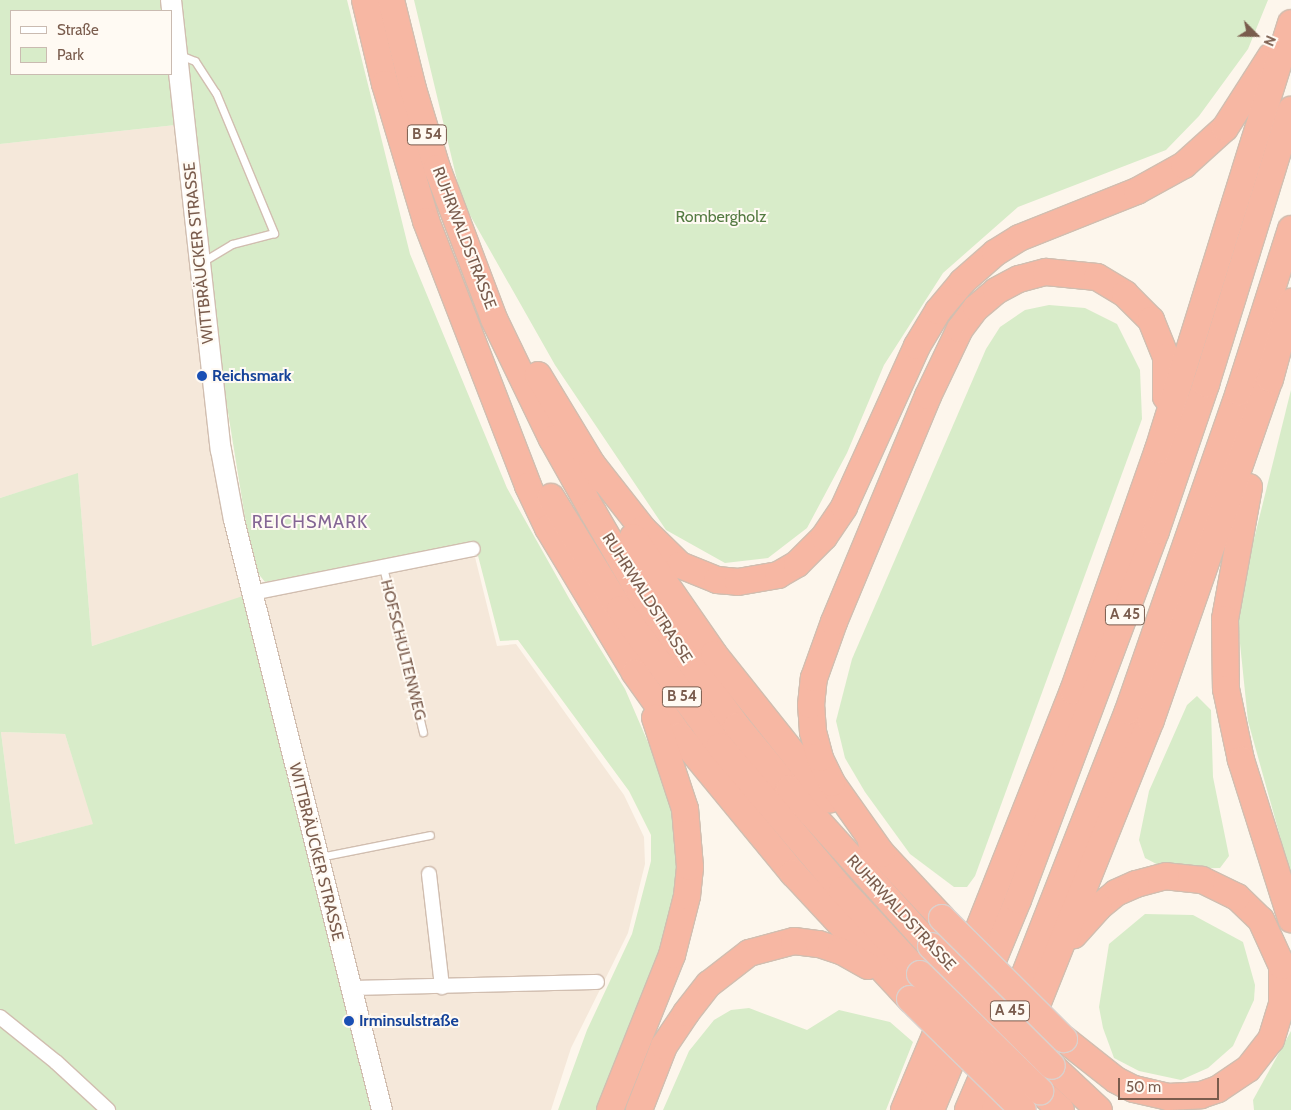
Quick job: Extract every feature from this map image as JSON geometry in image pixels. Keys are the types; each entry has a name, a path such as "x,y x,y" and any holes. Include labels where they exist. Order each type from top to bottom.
{"highway":[{"name":"RUHRWALDSTRASSE","path":"365,0 385,84 426,221 492,386"},
{"name":"RUHRWALDSTRASSE","path":"391,0 413,88 437,168 494,319 552,439 640,593 695,672 783,782 930,946 1099,1110"},
{"path":"592,464 660,548 686,568 717,580 738,582 778,575 797,564 824,537 844,507 917,346 949,295 978,267 1020,238 1154,183 1199,154 1236,113 1270,58 1291,15"},
{"path":"904,1110 1018,834 1158,450 1291,22"},
{"name":"A 45","path":"931,1110 1021,891 1146,558 1206,384 1291,110"},
{"name":"A 45","path":"968,1110 1020,987 1128,711 1230,420 1291,229"},
{"path":"475,265 629,530 714,654 823,792 942,918 1137,1110"},
{"path":"882,854 832,784 820,758 812,714 814,678 834,622 928,396 960,330 976,308 996,291 1019,279 1046,272 1073,273 1097,277 1112,284 1137,304 1151,320 1166,357 1168,378 1158,450"},
{"path":"995,1110 1052,973 1152,720 1270,379 1291,302"},
{"path":"1270,379 1230,581 1224,653 1232,725 1291,919"},
{"path":"492,386 535,502 635,673 680,736 750,823 844,930 910,999"},
{"name":"B 54","path":"492,386 558,509 620,609 679,692 773,811 1032,1101 1061,1110"},
{"path":"610,1110 672,955 681,924 690,867 685,809 678,782 667,748 635,673"},
{"path":"1052,973 1074,935 1099,907 1116,893 1136,884 1166,876 1202,880 1237,897 1261,920 1282,966 1282,1003 1271,1040 1248,1069 1226,1085 1201,1095 1168,1097 1134,1089 1116,1080 1064,1039"},
{"path":"639,1110 664,1046 686,1013 710,984 749,953 794,942 819,944 860,961 910,999 1032,1101"}],"main road":[{"name":"WITTBRÄUCKER STRASSE","path":"171,0 221,450 252,593 382,1110"}],"street":[{"path":"252,593 472,549"},
{"path":"429,874 442,987"},
{"path":"350,988 597,982"},
{"path":"0,1017 56,1062 108,1110"}],"lane":[{"path":"177,54 195,61 212,86 274,233 232,244 200,264"},
{"name":"HOFSCHULTENWEG","path":"383,567 423,732"},
{"path":"318,857 430,835"}],"shaded area":[{"path":"185,124 199,255 252,593 473,549 497,646 516,644 624,795 644,837 645,864 628,933 571,1048 551,1110 382,1110 252,594 92,646 78,474 0,498 0,144"},
{"path":"1,732 65,734 94,824 15,844"}],"green space":[{"path":"0,0 171,0 185,124 0,144"},
{"path":"179,0 347,0 410,254 507,488 570,600 625,689 675,805 679,853 676,899 666,935 597,1110 558,1110 587,1030 632,934 651,861 651,835 629,791 518,640 500,641 475,544 265,582 253,567 211,307"},
{"name":"Rombergholz","path":"414,0 1268,0 1248,49 1199,116 1166,150 1018,207 943,273 884,365 847,453 807,528 768,558 725,563 666,530 555,365 462,201"},
{"path":"1049,305 1085,308 1117,324 1140,370 1142,419 975,876 967,887 954,887 910,854 865,792 845,758 836,721 852,659 986,349 1000,327 1025,310"},
{"path":"1291,390 1291,876 1248,721 1238,624 1253,543"},
{"path":"78,473 92,646 252,593 382,1110 0,1110 0,498","holes":["1,732 65,734 93,824 15,844"]},
{"path":"1197,696 1211,710 1213,777 1229,856 1220,868 1166,869 1145,858 1139,840 1149,791 1187,705"},
{"path":"1145,914 1193,915 1243,942 1255,985 1254,1000 1233,1046 1208,1068 1181,1080 1139,1071 1114,1058 1103,1028 1099,1007 1109,944"},
{"path":"749,1008 807,1030 839,1010 890,1022 913,1042 886,1110 663,1110 689,1051 714,1020 731,1010"},
{"path":"1291,1031 1291,1110 1254,1110 1253,1100"}],"place":[{"name":"Reichsmark","path":"202,376"},
{"name":"Irminsulstraße","path":"349,1021"}],"district":[{"name":"REICHSMARK","path":"310,522"}]}
